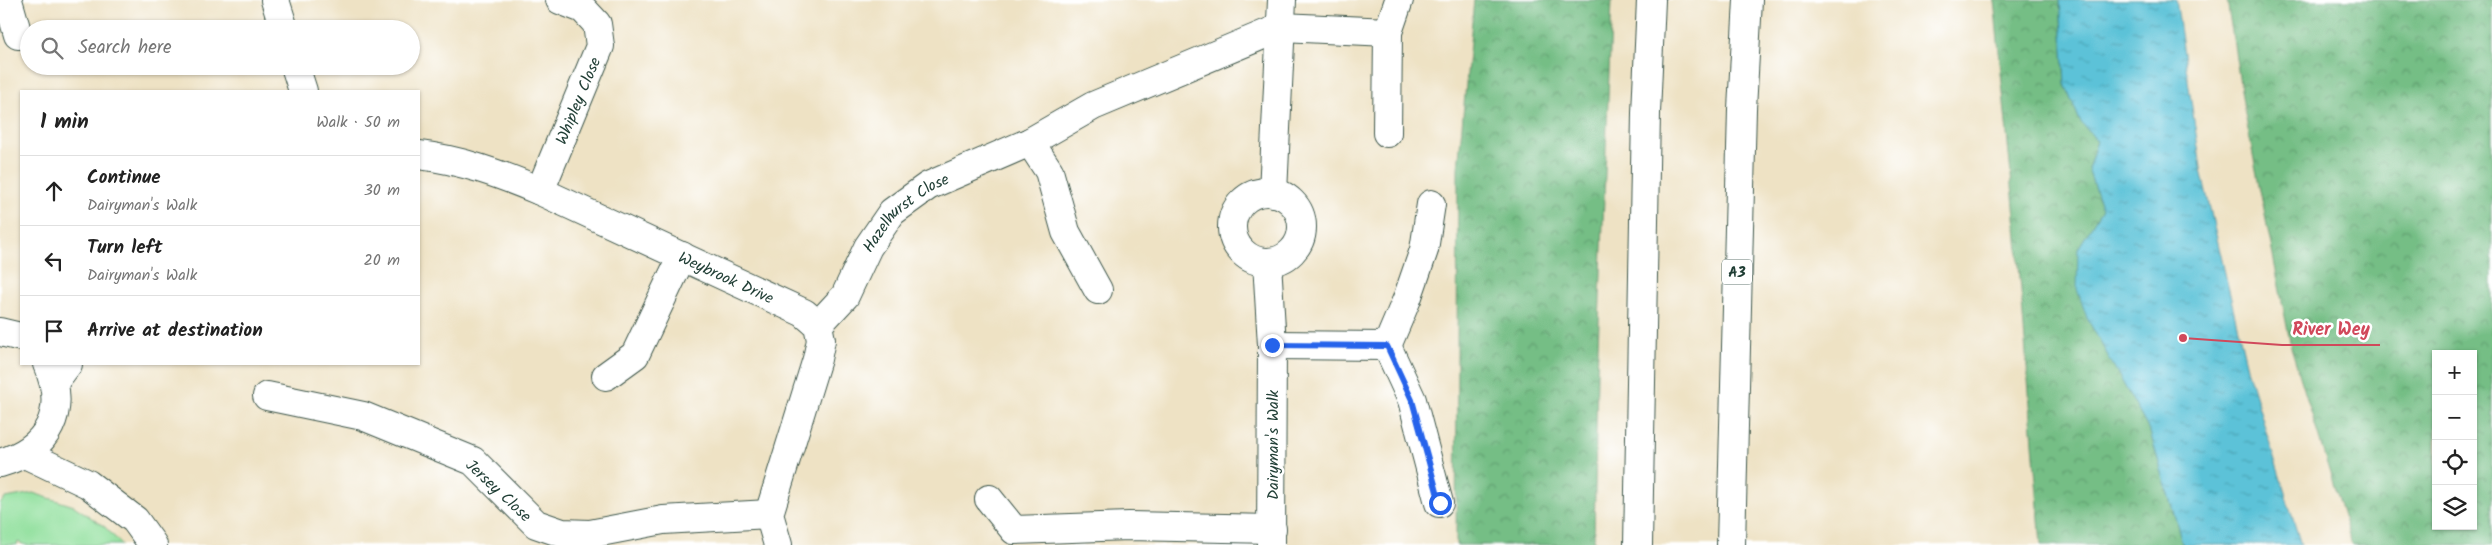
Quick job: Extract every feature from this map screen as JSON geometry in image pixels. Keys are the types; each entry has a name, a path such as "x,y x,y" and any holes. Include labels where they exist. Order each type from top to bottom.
{"main road":[{"path":"8,0 18,35"},
{"path":"275,0 281,20"},
{"name":"Whipley Close","path":"540,190 600,46 597,24 583,9 560,0"},
{"path":"1386,133 1388,32 1399,0"},
{"path":"1638,545 1645,122 1651,0"},
{"name":"A3","path":"1731,545 1742,108 1748,0"},
{"path":"1273,193 1282,13 1388,32"},
{"name":"Hazelhurst Close","path":"818,325 845,296 868,247 892,212 928,186 1030,142 1093,106 1282,13"},
{"path":"298,75 303,90"},
{"path":"1030,142 1049,170 1066,232 1098,290"},
{"name":"Weybrook Drive","path":"420,155 496,172 540,190 804,313 818,325"},
{"path":"1273,193 1287,199 1295,206 1300,216 1302,227 1300,239 1294,249 1285,258 1267,262 1250,258 1241,250 1234,240 1232,228 1234,217 1246,199 1256,194 1273,193"},
{"path":"1430,204 1424,250 1407,300 1387,346 1412,400 1440,503"},
{"path":"606,376 636,355 682,256"},
{"name":"Dairyman's Walk","path":"1267,262 1272,345 1272,537"},
{"path":"0,331 20,324"},
{"path":"778,545 769,514 817,359 821,340 818,325"},
{"path":"0,331 20,337"},
{"path":"1272,345 1387,346"},
{"path":"12,459 41,440 52,422 56,402 56,370"},
{"name":"Jersey Close","path":"267,396 363,416 473,461 536,524 562,534 590,534 663,520 769,514"},
{"path":"12,459 88,484 135,520 153,545"},
{"path":"989,499 1014,530 1129,526 1272,537"}],"green space":[{"path":"1474,0 1612,0 1597,373 1594,545 1456,545 1458,168"},
{"path":"1994,0 2060,0 2065,84 2080,121 2097,141 2088,169 2102,209 2078,249 2087,318 2150,432 2183,545 2041,545 2016,227"},
{"path":"2227,0 2492,0 2492,545 2352,545 2291,347 2244,109"},
{"path":"33,493 74,506 105,527 122,545 25,545 18,542 17,545 0,545 0,503 6,498"}],"water":[{"path":"2060,0 2176,0 2202,174 2248,372 2301,545 2183,545 2150,432 2087,318 2077,289 2078,249 2102,209 2088,169 2097,141 2080,121 2065,84"}],"place":[{"name":"River Wey","path":"2183,338"}],"route":[{"path":"1272,345 1387,346 1412,400 1440,503"}]}
